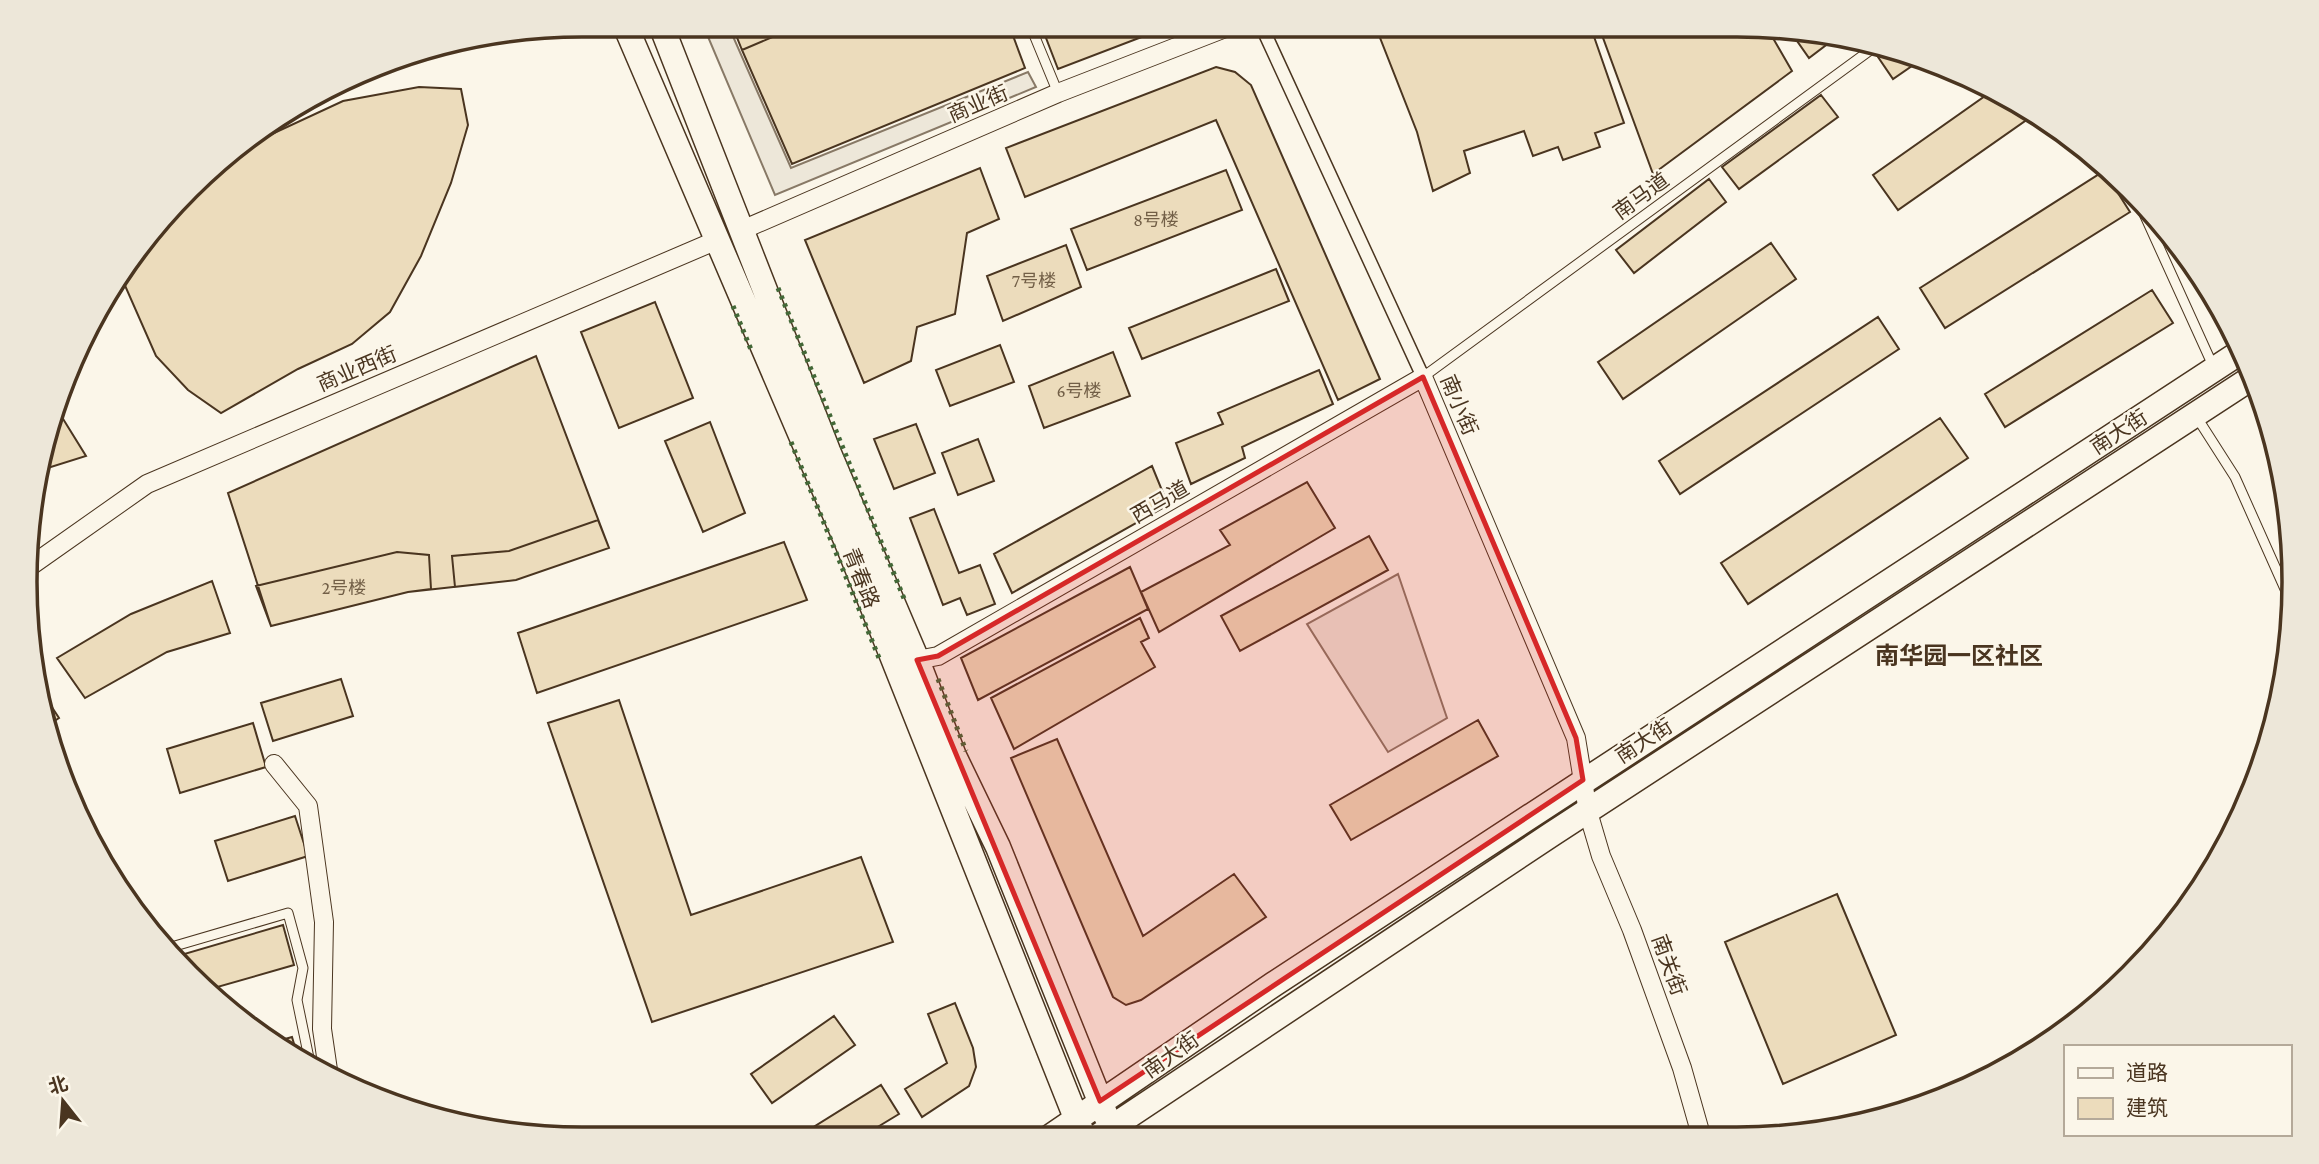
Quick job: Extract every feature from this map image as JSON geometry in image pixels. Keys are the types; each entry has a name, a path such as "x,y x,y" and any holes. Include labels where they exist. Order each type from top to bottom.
{"main road":[{"name":"青春路","path":"630,37 715,241 730,264 848,545 1080,1127"},
{"name":"青春路","path":"666,37 828,450 954,755 998,847 1100,1101 1106,1127"},
{"name":"南大街","path":"1081,1127 1100,1101 1583,780 2233,357"},
{"name":"南大街","path":"1116,1127 1588,812 2244,383"}],"street":[{"name":"商业街","path":"742,230 1058,93 1202,37"},
{"name":"南小街","path":"1267,37 1423,377 1576,738 1588,812"},
{"name":"商业西街","path":"38,561 147,484 715,241"},
{"name":"西马道","path":"917,660 938,656 1423,377"},
{"path":"274,764 308,806 324,922 322,1028 327,1064"},
{"name":"南关街","path":"1588,812 1601,856 1632,930 1682,1068 1699,1127"}],"lane":[{"path":"1035,37 1058,93"},
{"name":"南马道","path":"1423,377 1867,52"},
{"path":"2149,224 2215,369"},
{"path":"2195,414 2235,477 2282,582"},
{"path":"176,946 288,913 303,968 297,1000 308,1053"}],"highlighted area":[{"path":"1423,377 1576,738 1583,780 1100,1101 917,660 938,656"}],"shaded area":[{"path":"708,37 733,37 791,168 1028,72 1036,87 775,195"},
{"path":"1398,574 1447,718 1388,752 1307,624"}],"building":[{"path":"737,37 773,37 742,50"},
{"path":"773,37 1013,37 1025,68 792,164 742,50"},
{"path":"1046,37 1142,37 1058,69"},
{"path":"1380,37 1594,37 1624,123 1595,133 1600,147 1563,160 1558,147 1533,156 1524,131 1464,151 1470,173 1433,191 1417,132"},
{"path":"1603,37 1773,38 1792,71 1653,174"},
{"path":"1796,40 1827,44 1809,58"},
{"path":"1876,55 1912,66 1893,79"},
{"path":"1216,67 1235,72 1251,85 1380,379 1338,400 1216,120 1025,197 1006,148"},
{"path":"419,87 461,89 468,125 451,183 421,256 390,312 352,344 298,369 221,413 188,390 156,356 125,285 172,222 222,172 271,134 343,101"},
{"path":"1821,95 1838,117 1739,189 1722,167"},
{"path":"1984,96 2026,120 1898,210 1873,175"},
{"path":"980,168 999,219 967,233 955,314 917,327 911,361 864,383 805,240"},
{"path":"1226,170 1242,210 1087,270 1071,229"},
{"path":"2099,174 2115,189 2130,212 1945,328 1920,288"},
{"path":"1709,179 1726,202 1634,273 1616,250"},
{"path":"1771,243 1796,279 1623,399 1598,362"},
{"path":"1066,245 1081,287 1003,321 987,276"},
{"path":"1276,269 1289,301 1142,359 1129,328"},
{"path":"2152,290 2173,323 2005,427 1985,394"},
{"path":"655,302 693,398 619,428 581,332"},
{"path":"1878,317 1899,349 1680,494 1659,461"},
{"path":"1000,345 1014,382 950,406 936,370"},
{"path":"1113,352 1130,396 1044,428 1029,386"},
{"path":"536,356 609,548 516,580 408,592 271,626 228,493"},
{"path":"1319,370 1333,404 1242,447 1245,458 1191,484 1176,443 1223,424 1218,413"},
{"path":"62,418 86,456 49,468"},
{"path":"1940,418 1968,458 1748,604 1721,563"},
{"path":"710,422 745,513 703,532 665,441"},
{"path":"916,424 935,473 894,489 874,439"},
{"path":"978,439 994,481 958,495 942,453"},
{"path":"1152,466 1168,505 1012,593 994,554"},
{"path":"1307,482 1335,528 1159,632 1141,592 1230,545 1220,530"},
{"path":"934,509 959,573 980,565 995,604 967,615 960,598 943,605 910,518"},
{"path":"598,520 609,548 516,580 455,587 452,556 509,551"},
{"path":"1369,536 1388,570 1240,651 1221,616"},
{"path":"784,542 807,600 537,693 518,633"},
{"path":"397,552 429,555 431,589 408,592 271,626 256,586"},
{"path":"1130,567 1148,609 978,700 961,658"},
{"path":"212,581 230,633 167,652 85,698 57,658 131,614"},
{"path":"1140,618 1149,638 1141,642 1155,667 1014,749 991,698"},
{"path":"341,679 353,716 273,741 261,703"},
{"path":"619,700 691,915 861,857 893,942 652,1022 548,723"},
{"path":"51,706 59,718 55,721"},
{"path":"1478,720 1498,756 1351,840 1330,805"},
{"path":"253,723 266,767 180,793 167,749"},
{"path":"1057,739 1143,936 1234,874 1266,917 1141,1000 1126,1005 1113,997 1011,758"},
{"path":"295,816 308,856 228,881 215,841"},
{"path":"1837,894 1896,1035 1783,1084 1725,942"},
{"path":"283,925 294,965 217,987 183,954"},
{"path":"955,1003 973,1048 976,1067 969,1086 922,1117 905,1089 947,1063 928,1014"},
{"path":"834,1016 855,1045 772,1103 751,1074"},
{"path":"881,1085 899,1114 878,1127 814,1127"}],"hedge":[{"path":"778,288 905,601"},
{"path":"733,306 752,352"},
{"path":"791,442 879,658"},
{"path":"938,679 966,751"}],"district":[{"name":"南华园一区社区","path":"1959,655"}]}
